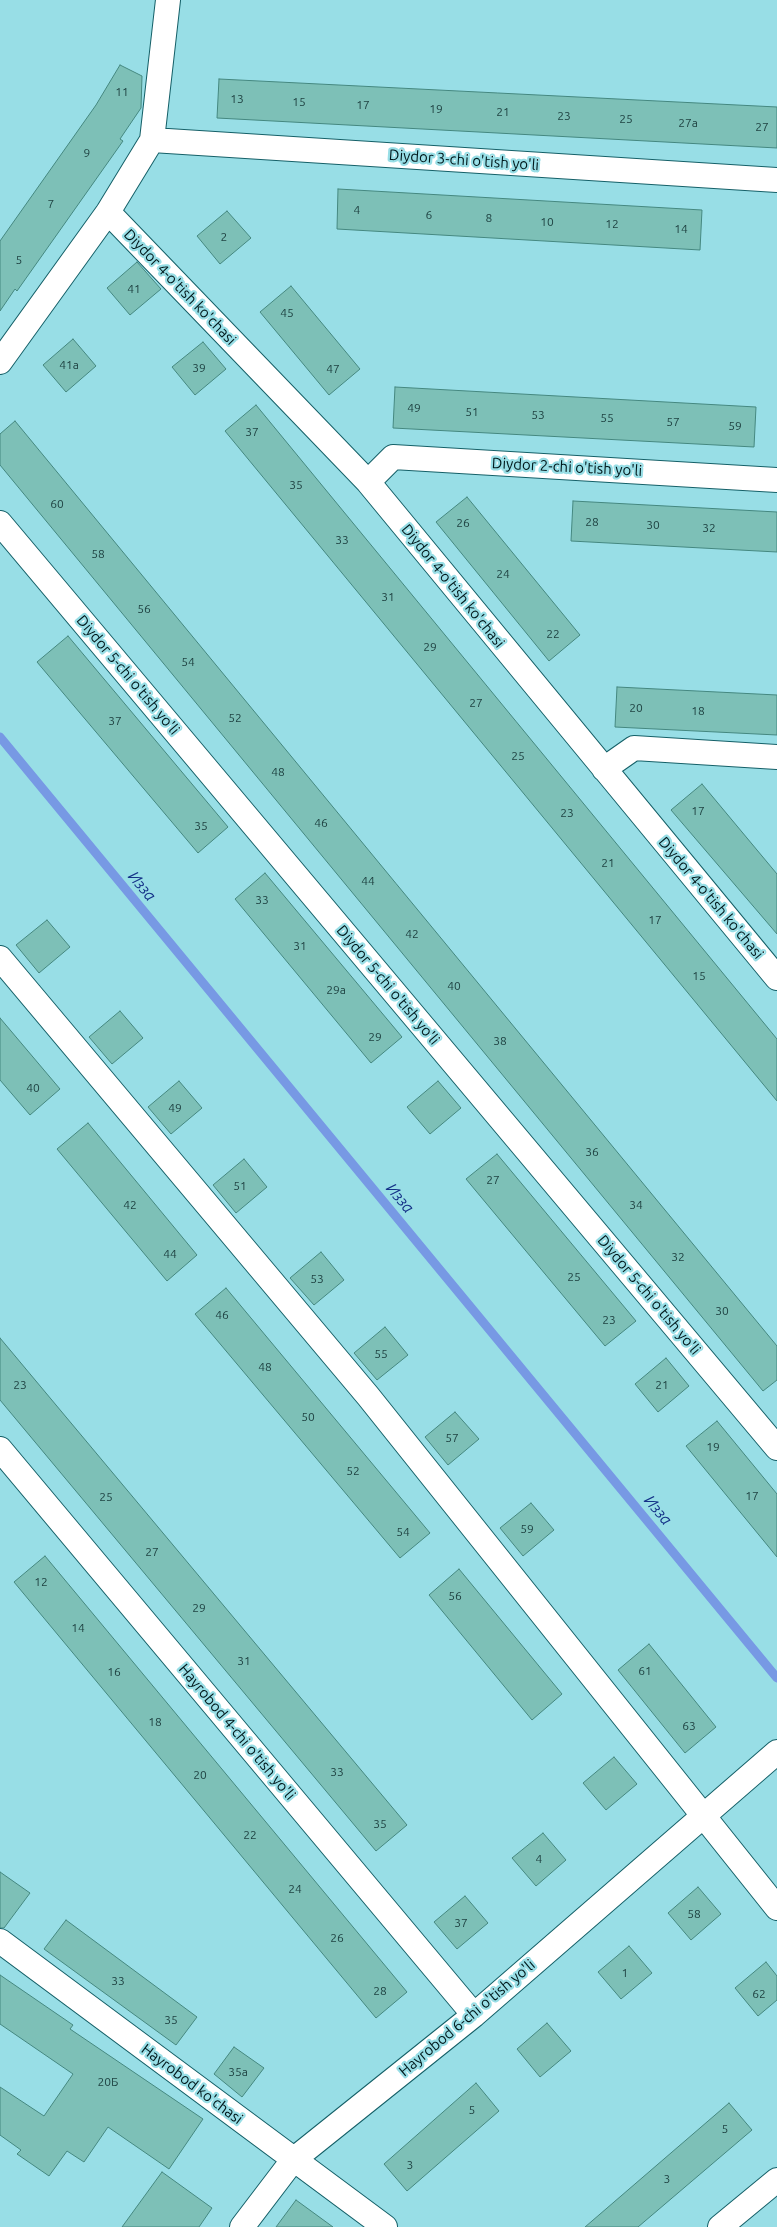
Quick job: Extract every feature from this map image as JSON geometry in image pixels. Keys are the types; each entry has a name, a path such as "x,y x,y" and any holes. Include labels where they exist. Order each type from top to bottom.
{"street":[{"path":"0,362 108,212 152,140 168,0"},
{"name":"Diydor 3-chi o'tish yo'li","path":"152,140 777,180"},
{"name":"Diydor 4-o'tish ko'chasi","path":"108,212 368,482 777,978"},
{"name":"Diydor 2-chi o'tish yo'li","path":"368,482 393,457 777,480"},
{"name":"Diydor 5-chi o'tish yo'li","path":"0,523 777,1448"},
{"path":"604,769 634,748 777,757"},
{"path":"0,958 368,1396 777,1908"},
{"name":"Hayrobod 4-chi o'tish yo'li","path":"0,1449 474,2015"},
{"name":"Hayrobod 6-chi o'tish yo'li","path":"242,2227 293,2160 474,2015 777,1752"},
{"name":"Hayrobod ko'chasi","path":"0,1941 385,2227"},
{"path":"720,2227 777,2180"}],"building":[{"path":"120,65 142,76 141,108 120,139 123,141 17,291 15,289 0,311 0,241 96,105"},
{"path":"219,79 777,107 777,148 217,118"},
{"path":"338,189 702,210 700,250 337,229"},
{"path":"227,211 251,238 220,264 197,236"},
{"path":"137,262 161,289 130,315 107,288"},
{"path":"291,286 360,369 329,395 260,312"},
{"path":"73,339 96,366 66,392 43,365"},
{"path":"203,342 226,369 195,395 172,367"},
{"path":"395,387 756,407 754,447 393,428"},
{"path":"256,405 777,1039 777,1101 225,431"},
{"path":"15,421 777,1346 777,1380 763,1391 0,465 0,434"},
{"path":"467,497 580,635 549,661 436,522"},
{"path":"573,501 777,512 777,552 571,541"},
{"path":"68,636 228,827 198,853 37,662"},
{"path":"617,687 777,695 777,735 615,727"},
{"path":"702,784 777,874 777,934 671,810"},
{"path":"265,873 402,1037 371,1063 235,899"},
{"path":"47,920 70,947 39,973 16,945"},
{"path":"120,1011 143,1038 112,1064 89,1037"},
{"path":"0,1018 60,1089 30,1115 0,1080"},
{"path":"179,1081 202,1108 171,1134 148,1107"},
{"path":"438,1081 461,1108 430,1134 407,1107"},
{"path":"88,1123 197,1255 167,1281 57,1149"},
{"path":"497,1154 636,1321 605,1346 466,1179"},
{"path":"244,1159 267,1187 236,1213 213,1185"},
{"path":"321,1252 344,1280 314,1305 290,1278"},
{"path":"226,1288 430,1533 400,1558 195,1314"},
{"path":"385,1327 408,1355 377,1380 354,1353"},
{"path":"0,1338 407,1825 376,1851 0,1400"},
{"path":"666,1358 689,1386 658,1412 635,1384"},
{"path":"455,1412 479,1439 448,1465 425,1437"},
{"path":"717,1421 777,1494 777,1557 686,1446"},
{"path":"531,1503 554,1530 523,1556 500,1528"},
{"path":"45,1556 407,1992 376,2018 14,1582"},
{"path":"459,1569 562,1694 532,1720 429,1595"},
{"path":"649,1644 716,1727 685,1753 618,1670"},
{"path":"614,1757 637,1784 606,1810 583,1783"},
{"path":"543,1833 566,1860 536,1886 512,1858"},
{"path":"0,1872 30,1893 4,1928 0,1928"},
{"path":"698,1887 721,1914 691,1940 668,1913"},
{"path":"465,1896 488,1923 457,1949 434,1922"},
{"path":"66,1920 197,2017 176,2045 44,1949"},
{"path":"629,1946 652,1973 621,1999 598,1972"},
{"path":"766,1962 777,1976 777,2000 758,2016 735,1988"},
{"path":"0,1975 73,2025 70,2029 203,2119 169,2169 108,2127 84,2162 67,2151 49,2176 17,2154 21,2150 0,2135 0,2087 44,2116 73,2074 0,2024"},
{"path":"547,2023 571,2051 540,2077 517,2049"},
{"path":"234,2047 264,2068 242,2097 214,2074"},
{"path":"476,2083 499,2111 407,2191 384,2164"},
{"path":"729,2103 752,2130 638,2227 585,2227"},
{"path":"162,2172 212,2208 199,2227 122,2227"},
{"path":"296,2200 333,2227 276,2227"}],"waterway":[{"name":"Изза","path":"0,737 777,1678"}]}
